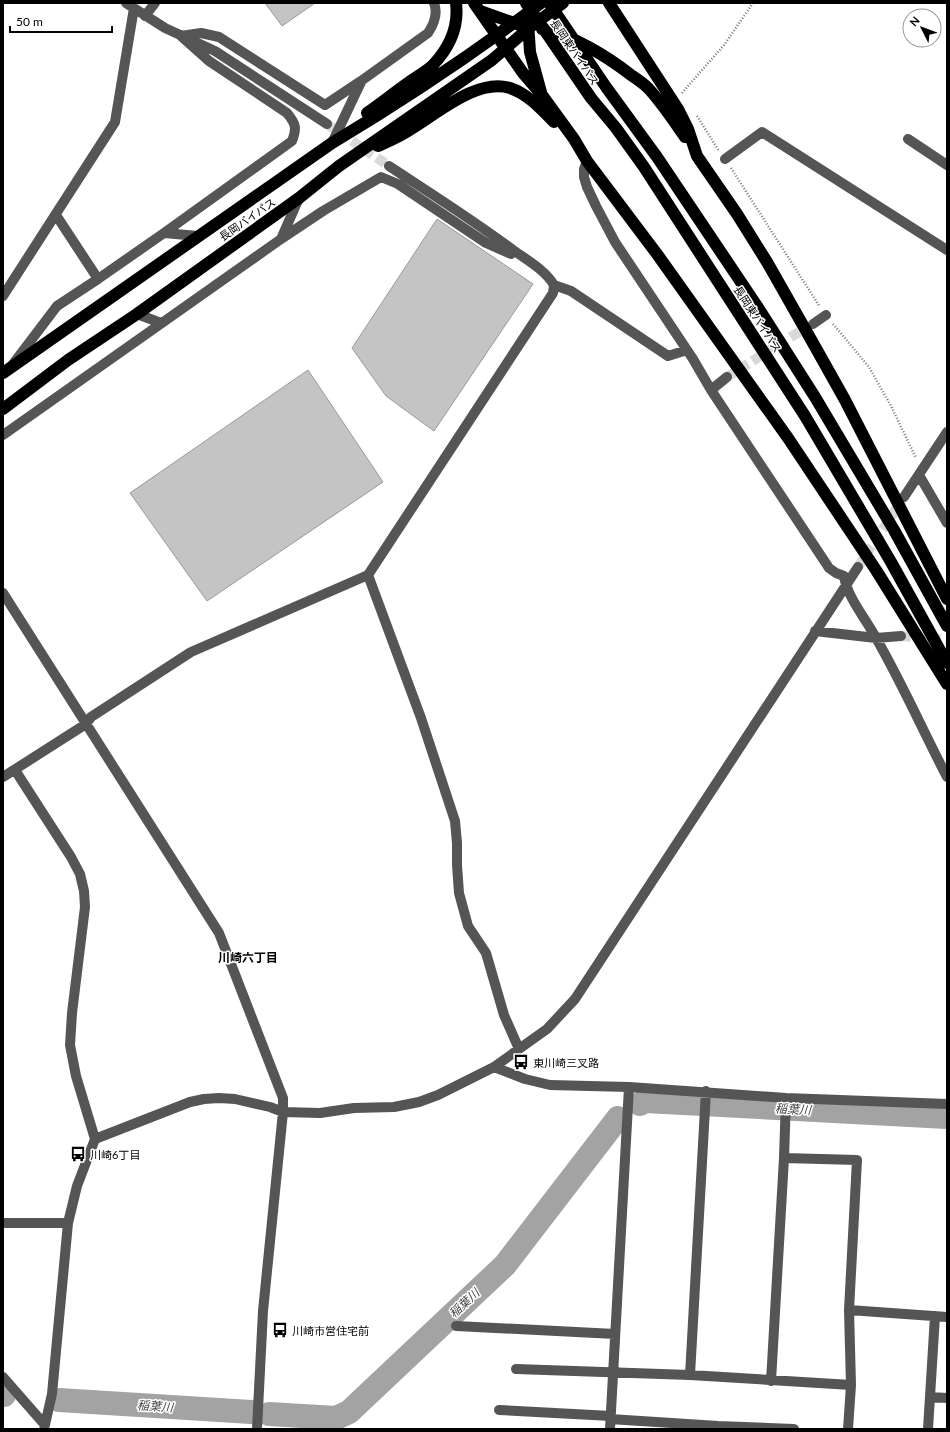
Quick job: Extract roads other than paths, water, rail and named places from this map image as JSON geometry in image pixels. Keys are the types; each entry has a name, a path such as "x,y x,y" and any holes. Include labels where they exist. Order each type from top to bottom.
{"highway":[{"path":"332,143 367,113 432,65 443,52 456,26 456,3"},
{"name":"長岡バイパス","path":"6,371 332,143 369,121 498,35 515,23 528,9 542,3"},
{"name":"長岡東バイパス","path":"549,3 606,87 661,163 757,306 815,397 894,530 947,626"},
{"name":"長岡バイパス","path":"3,410 68,360 137,314 300,198 339,166 506,49 529,28 563,3"},
{"path":"609,3 678,109 688,129 697,156"},
{"path":"477,7 529,28 559,34 600,53 648,87 670,116 737,214 767,262 849,408 947,599"},
{"path":"477,7 498,35 523,73 542,95 574,139 587,161"},
{"path":"528,9 530,52 542,95"},
{"name":"長岡東バイパス","path":"528,9 591,98 616,128 644,167 805,416 876,537 947,663"},
{"path":"339,166 410,130 446,106 472,92 489,87 500,86 512,88 525,95 539,106 562,130 587,161 657,254 788,438 876,570 947,684"}],"street":[{"path":"145,16 155,3"},
{"path":"181,36 201,33 219,37 325,105 428,33 435,18 436,8 434,3"},
{"path":"3,296 115,122 130,6 165,28 215,51 327,124"},
{"path":"6,371 57,306 164,233 292,141 295,133 295,122 287,113 209,61 181,36"},
{"path":"332,143 361,81"},
{"path":"724,159 762,132 947,250"},
{"path":"908,139 947,165"},
{"path":"587,161 584,169 584,176 596,206 615,242 687,350 711,390 830,568 836,574 844,576 845,586 876,638 944,765 947,777"},
{"path":"3,777 86,724 91,718 191,652 368,575 553,293 554,286 549,277 528,260 389,166"},
{"path":"3,435 281,239 323,211 381,177 398,184 486,243 528,260"},
{"path":"281,239 300,198"},
{"path":"56,215 98,279"},
{"path":"164,233 198,236"},
{"path":"554,286 571,291 668,356 687,350"},
{"path":"137,314 161,323"},
{"path":"813,324 826,315"},
{"path":"711,390 727,377"},
{"path":"904,497 947,432"},
{"path":"919,475 947,523"},
{"path":"95,1139 190,1102 204,1099 235,1099 270,1107 283,1112 320,1113 354,1108 394,1107 419,1102 438,1095 494,1067 547,1029 575,999 858,567"},
{"path":"368,575 421,718 455,822 457,844 456,865 459,893 468,926 486,953 504,1015 519,1049"},
{"path":"3,593 219,933 282,1098 283,1112 262,1311 257,1429"},
{"path":"816,631 876,638 901,636"},
{"path":"15,770 71,857 80,874 84,891 85,907 72,1013 70,1045 76,1076 95,1139 77,1186 68,1223 52,1394 44,1427"},
{"path":"494,1067 525,1079 550,1085 629,1087 706,1091 786,1098 947,1104"},
{"path":"610,1421 629,1087"},
{"path":"690,1375 706,1091"},
{"path":"771,1381 786,1098"},
{"path":"784,1158 857,1160 849,1310 851,1385 848,1429"},
{"path":"3,1223 68,1223"},
{"path":"849,1310 947,1317"},
{"path":"928,1429 935,1316"},
{"path":"456,1326 615,1334"},
{"path":"516,1369 690,1375 851,1385"},
{"path":"3,1377 44,1427"},
{"path":"930,1397 947,1398"},
{"path":"499,1410 610,1421 794,1429"}],"waterway":[{"name":"稲葉川","path":"640,1104 645,1101 947,1117"},
{"name":"稲葉川","path":"269,1414 336,1418 349,1412 505,1265 618,1118"},
{"name":"稲葉川","path":"59,1400 251,1412"}],"tunnel":[{"path":"327,124 389,166"},
{"path":"727,377 810,325"},
{"path":"858,567 902,500"},
{"path":"901,636 947,640"}],"place":[{"name":"東川崎三叉路","path":"521,1062"},
{"name":"川崎6丁目","path":"78,1154"},
{"name":"川崎市営住宅前","path":"280,1330"}],"district":[{"name":"川崎六丁目","path":"248,957"}]}
